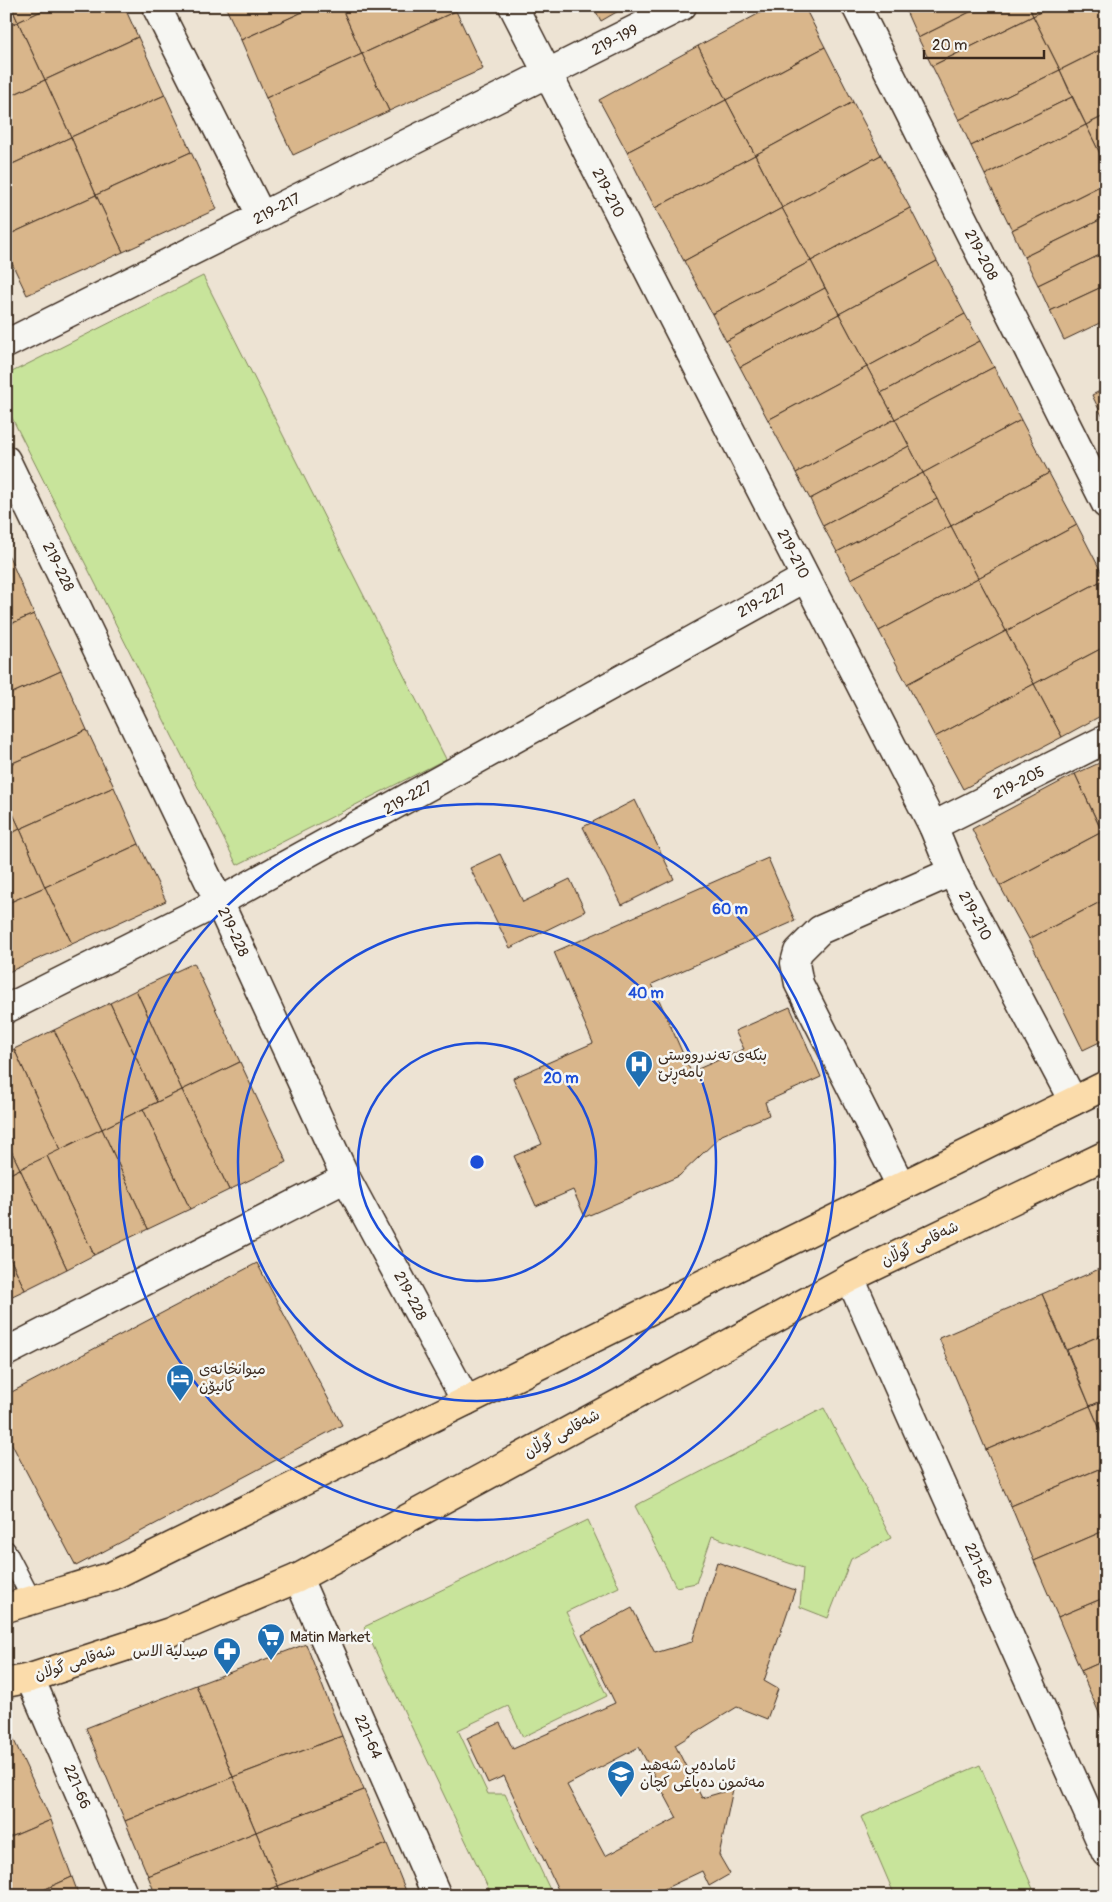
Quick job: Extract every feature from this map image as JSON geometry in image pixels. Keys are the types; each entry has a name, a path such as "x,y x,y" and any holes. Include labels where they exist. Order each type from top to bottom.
{"main road":[{"path":"19,1604 112,1576 1106,1085"},
{"name":"شەقامی گوڵان","path":"18,1681 170,1632 298,1578 850,1278 1106,1155"}],"street":[{"path":"156,6 262,217"},
{"name":"219-210","path":"513,6 932,826 952,872 1073,1101"},
{"name":"219-199","path":"547,74 682,6"},
{"name":"219-208","path":"856,6 1106,504"},
{"name":"219-217","path":"7,342 547,74"},
{"name":"219-228","path":"6,460 219,902 346,1178 466,1401"},
{"name":"219-227","path":"6,1009 219,902 805,578"},
{"name":"219-205","path":"932,826 1106,739"},
{"path":"901,1186 799,984 795,963 798,952 820,930 952,872"},
{"path":"6,1352 346,1178"},
{"name":"221-62","path":"850,1278 1106,1853"},
{"name":"221-64","path":"298,1578 438,1896"},
{"name":"221-66","path":"18,1681 124,1896"}],"lane":[{"path":"6,1550 19,1604"}],"green space":[{"path":"203,276 446,759 237,865 6,406 6,375"},
{"path":"824,1408 891,1538 851,1559 828,1618 800,1607 803,1568 712,1536 696,1583 676,1587 635,1506"},
{"path":"588,1520 619,1587 566,1612 607,1696 523,1737 508,1706 458,1730 488,1794 505,1794 553,1896 492,1896 364,1627"},
{"path":"980,1765 1036,1896 895,1896 861,1817"}],"building":[{"path":"6,6 11,6 18,22 6,27"},
{"path":"11,6 52,6 18,22"},
{"path":"52,6 124,6 138,37 45,80 18,22"},
{"path":"225,6 316,6 241,40"},
{"path":"316,6 341,6 362,54 266,98 241,40"},
{"path":"341,6 454,6 456,11 362,54"},
{"path":"593,6 627,6 601,21"},
{"path":"773,6 804,6 825,47 726,100 698,46"},
{"path":"916,6 982,6 918,38 906,11"},
{"path":"982,6 1029,6 1033,16 932,66 918,38"},
{"path":"1029,6 1052,6 1033,16"},
{"path":"1052,6 1106,6 1106,47 1060,70 1033,16"},
{"path":"456,11 483,69 389,111 362,54"},
{"path":"1033,16 1060,70 959,120 932,66"},
{"path":"18,22 45,80 6,98 6,27"},
{"path":"138,37 165,95 71,137 45,80"},
{"path":"698,46 726,100 627,152 599,100"},
{"path":"825,47 853,102 755,155 726,100"},
{"path":"1106,47 1106,115 1086,125 1060,70"},
{"path":"362,54 389,111 293,155 266,98"},
{"path":"1060,70 1072,97 971,146 959,120"},
{"path":"45,80 71,137 6,167 6,98"},
{"path":"165,95 191,152 96,195 71,137"},
{"path":"1072,97 1086,125 985,175 971,146"},
{"path":"726,100 755,155 655,208 627,152"},
{"path":"853,102 881,155 782,208 755,155"},
{"path":"1106,115 1106,166 1086,125"},
{"path":"1086,125 1106,166 1106,183 1012,230 985,175"},
{"path":"71,137 96,195 6,236 6,167"},
{"path":"191,152 217,209 123,252 96,195"},
{"path":"755,155 782,208 684,261 655,208"},
{"path":"881,155 910,208 811,261 782,208"},
{"path":"1106,183 1106,217 1024,257 1012,230"},
{"path":"96,195 123,252 27,295 6,251 6,236"},
{"path":"782,208 811,261 712,314 684,261"},
{"path":"910,208 937,261 839,314 811,261"},
{"path":"1106,217 1106,252 1038,285 1024,257"},
{"path":"1106,252 1106,285 1050,311 1038,285"},
{"path":"811,261 825,288 726,341 712,314"},
{"path":"937,261 965,314 867,367 839,314"},
{"path":"1106,285 1106,320 1064,340 1050,311"},
{"path":"825,288 839,314 740,367 726,341"},
{"path":"839,314 867,367 768,420 740,367"},
{"path":"965,314 980,341 881,393 867,367"},
{"path":"980,341 994,367 895,419 881,393"},
{"path":"867,367 895,419 796,473 768,420"},
{"path":"994,367 1021,420 923,473 895,419"},
{"path":"1106,388 1106,424 1092,395"},
{"path":"895,419 909,446 810,499 796,473"},
{"path":"1021,420 1049,473 951,526 923,473"},
{"path":"909,446 923,473 823,526 810,499"},
{"path":"923,473 937,499 837,552 823,526"},
{"path":"1049,473 1077,525 978,578 951,526"},
{"path":"937,499 951,526 851,579 837,552"},
{"path":"1077,525 1105,579 1006,631 978,578"},
{"path":"951,526 978,578 879,631 851,579"},
{"path":"9,556 34,614 6,626 6,557"},
{"path":"978,578 1006,631 907,684 879,631"},
{"path":"1105,579 1106,646 1034,684 1006,631"},
{"path":"34,614 61,671 6,696 6,626"},
{"path":"1006,631 1034,684 935,737 907,684"},
{"path":"1106,646 1106,713 1062,737 1034,684"},
{"path":"61,671 87,730 6,766 6,696"},
{"path":"1034,684 1062,737 963,789 935,737"},
{"path":"87,730 114,787 20,829 6,799 6,766"},
{"path":"1106,760 1106,840 1075,774"},
{"path":"1075,774 1102,832 1000,886 972,829"},
{"path":"114,787 139,844 45,887 20,829"},
{"path":"6,799 20,829 6,836"},
{"path":"635,800 674,879 622,905 583,827"},
{"path":"20,829 45,887 6,904 6,836"},
{"path":"1102,832 1106,840 1106,899 1029,939 1000,886"},
{"path":"139,844 166,901 72,944 45,887"},
{"path":"500,854 523,902 570,879 585,911 510,948 470,868"},
{"path":"768,858 795,921 652,984 691,1072 744,1049 735,1031 790,1007 821,1077 765,1102 769,1115 722,1135 679,1176 585,1217 573,1190 536,1206 514,1156 542,1144 513,1078 593,1043 554,952"},
{"path":"45,887 72,944 6,973 6,904"},
{"path":"1106,899 1106,1039 1083,1050 1029,939"},
{"path":"194,963 240,1062 182,1090 136,990"},
{"path":"136,990 182,1090 157,1102 110,1003"},
{"path":"110,1003 157,1102 102,1129 54,1030"},
{"path":"54,1030 102,1129 61,1150 14,1049"},
{"path":"14,1049 61,1150 20,1169 6,1140 6,1053"},
{"path":"240,1062 287,1162 229,1190 182,1090"},
{"path":"182,1090 229,1190 190,1209 143,1109"},
{"path":"143,1109 190,1209 148,1229 102,1129"},
{"path":"102,1129 148,1229 94,1255 47,1156"},
{"path":"6,1140 20,1169 6,1176"},
{"path":"47,1156 94,1255 67,1269 20,1169"},
{"path":"20,1169 67,1269 25,1290 6,1250 6,1176"},
{"path":"6,1250 25,1290 6,1299"},
{"path":"257,1263 342,1425 76,1566 6,1433 6,1395"},
{"path":"1106,1266 1106,1333 1067,1350 1042,1294"},
{"path":"1042,1294 1090,1406 986,1450 939,1338"},
{"path":"1106,1333 1106,1399 1090,1406 1067,1350"},
{"path":"1106,1399 1106,1443 1090,1406"},
{"path":"1090,1406 1106,1443 1106,1466 1011,1506 986,1450"},
{"path":"1106,1466 1106,1530 1034,1561 1011,1506"},
{"path":"1106,1530 1106,1597 1058,1617 1034,1561"},
{"path":"717,1562 795,1590 764,1681 778,1689 767,1719 737,1707 675,1745 702,1798 733,1789 719,1855 730,1874 709,1886 702,1871 649,1896 561,1896 504,1776 488,1783 467,1738 500,1723 513,1749 615,1703 582,1635 632,1608 655,1653 692,1642","holes":["639,1747 677,1818 605,1856 567,1785"]},
{"path":"1106,1597 1106,1660 1081,1671 1058,1617"},
{"path":"306,1644 342,1736 233,1777 196,1685"},
{"path":"1106,1660 1106,1727 1105,1727 1081,1671"},
{"path":"196,1685 233,1777 125,1821 86,1728"},
{"path":"12,1736 51,1820 6,1839 6,1737"},
{"path":"342,1736 364,1790 256,1832 233,1777"},
{"path":"233,1777 256,1832 148,1876 125,1821"},
{"path":"364,1790 387,1844 278,1886 256,1832"},
{"path":"51,1820 72,1877 30,1896 6,1896 6,1839"},
{"path":"256,1832 278,1886 254,1896 156,1896 148,1876"},
{"path":"387,1844 408,1896 282,1896 278,1886"},
{"path":"72,1877 79,1896 30,1896"},
{"path":"278,1886 282,1896 254,1896"}],"place":[{"name":"بنکەی تەندرووستی بامەڕنێ","path":"639,1088"},
{"name":"میوانخانەی کانیۆن","path":"180,1402"},
{"name":"Matin Market","path":"271,1661"},
{"name":"صيدلية الاس","path":"227,1675"},
{"name":"ئامادەیی شەهید مەئمون دەباغی کچان","path":"621,1798"}]}
